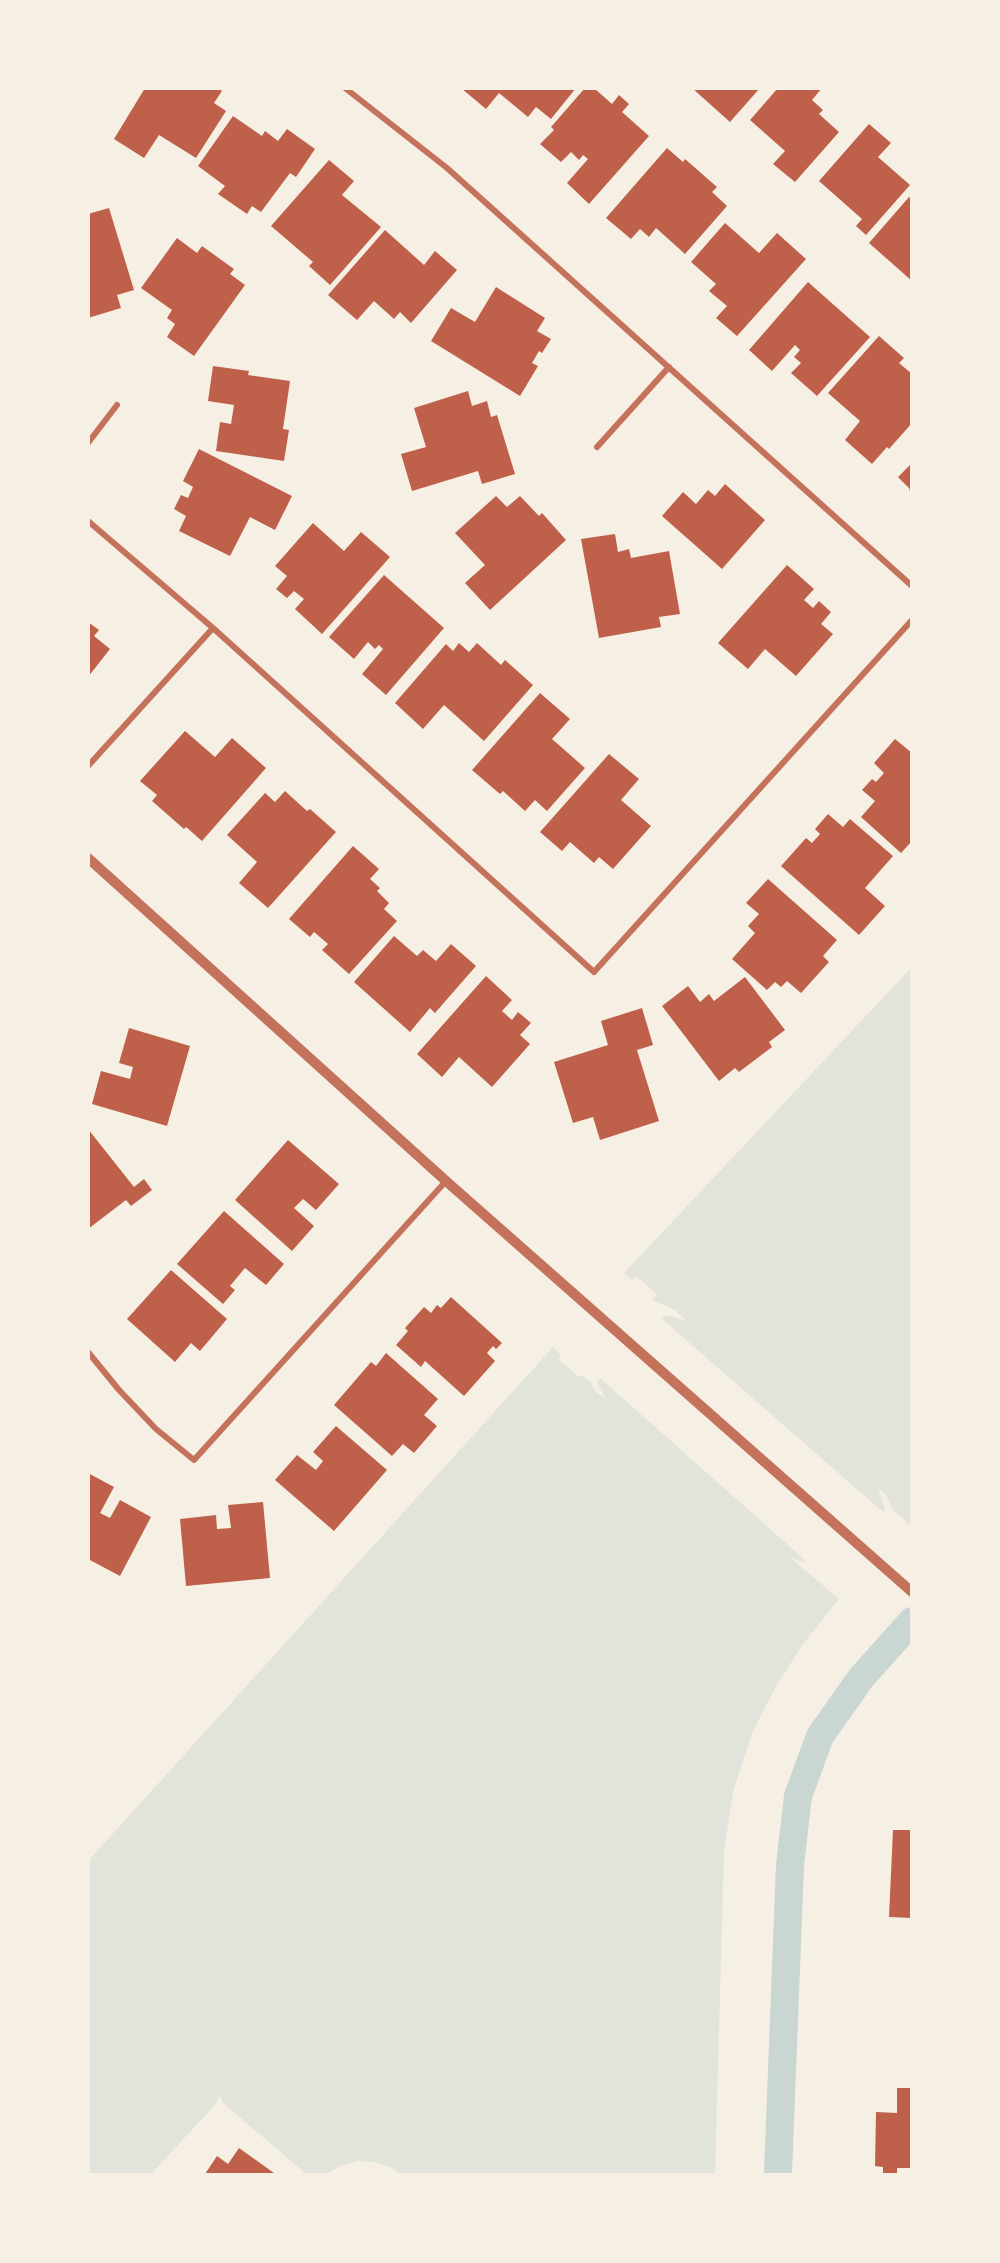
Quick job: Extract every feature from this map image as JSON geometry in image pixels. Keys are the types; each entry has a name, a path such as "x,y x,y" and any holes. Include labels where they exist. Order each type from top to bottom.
{"street":[{"path":"345,88 447,168 912,586"},
{"path":"597,447 669,367"},
{"path":"88,443 117,405"},
{"path":"88,521 213,628 594,972 912,620"},
{"path":"88,766 213,628"},
{"path":"88,858 446,1180 912,1592"},
{"path":"88,1352 119,1390 156,1429 194,1460 446,1180"}],"shaded area":[{"path":"911,968 911,1526 892,1509 886,1495 878,1488 885,1509 883,1512 662,1319 666,1315 686,1321 675,1310 653,1300 657,1294 636,1276 632,1280 624,1273"},
{"path":"553,1347 561,1355 558,1359 579,1377 582,1375 591,1382 594,1390 606,1400 597,1381 600,1378 805,1560 803,1562 791,1558 839,1599 803,1644 775,1688 752,1733 733,1792 724,1851 715,2174 400,2174 392,2168 375,2162 359,2161 342,2165 326,2174 306,2174 223,2103 220,2096 215,2105 151,2174 89,2174 89,1860"}],"building":[{"path":"145,88 218,88 222,91 214,103 226,111 196,158 159,135 144,158 114,139"},
{"path":"461,88 576,88 551,119 536,107 528,117 499,93 486,109"},
{"path":"585,88 594,88 612,104 619,95 629,104 622,112 649,136 589,204 567,183 588,159 583,155 579,160 571,152 561,162 540,144 554,130 551,127"},
{"path":"692,88 760,88 730,122"},
{"path":"778,88 822,88 812,100 823,110 819,114 839,132 795,182 773,164 785,151 750,120"},
{"path":"233,116 262,136 265,131 278,141 287,129 315,149 296,177 290,173 261,212 252,206 247,214 218,194 225,186 198,166"},
{"path":"869,124 891,143 878,157 910,185 866,235 856,226 862,219 819,181"},
{"path":"667,148 683,162 685,159 717,187 712,192 727,206 685,254 656,228 649,237 640,229 631,239 606,218"},
{"path":"329,160 354,181 342,195 381,227 330,285 309,266 313,262 271,226"},
{"path":"909,197 912,199 912,281 869,243"},
{"path":"109,208 134,290 117,295 121,308 88,318 88,214"},
{"path":"725,223 759,253 777,233 806,259 737,336 716,318 727,306 709,291 716,284 691,262"},
{"path":"385,230 424,265 435,251 457,270 411,323 400,312 394,319 374,301 357,320 328,295"},
{"path":"177,238 197,253 202,246 234,269 230,274 245,285 194,356 167,337 175,324 167,318 172,310 141,288"},
{"path":"808,282 870,337 817,396 791,373 801,363 794,357 800,350 795,345 772,371 749,350"},
{"path":"496,287 545,318 537,331 551,339 542,353 539,351 532,363 538,366 520,396 431,341 451,308 475,322"},
{"path":"879,336 904,358 899,363 912,374 912,423 872,464 845,440 860,421 828,393"},
{"path":"213,366 249,371 248,375 290,381 283,429 289,430 284,461 216,451 220,422 231,424 234,405 208,401"},
{"path":"468,391 472,406 487,401 491,417 497,415 515,474 482,484 478,471 412,491 401,454 426,447 414,408"},
{"path":"199,449 292,496 275,530 250,517 230,556 179,531 186,516 174,509 181,495 188,498 193,487 183,481"},
{"path":"912,463 912,493 898,477"},
{"path":"725,484 765,520 722,569 662,516 683,492 696,504 708,490 715,496"},
{"path":"496,496 507,507 520,496 539,516 542,513 566,540 490,610 465,583 485,565 455,533"},
{"path":"313,523 344,551 361,532 390,557 322,634 295,609 304,599 294,591 287,598 276,589 287,576 275,566"},
{"path":"615,534 618,552 629,549 631,558 669,551 680,614 659,617 661,627 599,638 581,539"},
{"path":"787,565 814,589 804,600 813,608 819,601 831,612 821,624 833,634 796,676 765,649 748,669 718,643"},
{"path":"384,575 444,628 386,695 362,674 383,649 379,645 375,649 368,642 354,659 329,637"},
{"path":"88,622 99,630 94,636 110,649 88,677"},
{"path":"459,643 469,652 477,643 501,665 505,660 533,685 484,741 444,705 423,729 395,703 446,644 453,651"},
{"path":"540,693 570,719 552,739 585,768 547,811 535,800 525,811 503,791 500,794 472,770"},
{"path":"185,731 215,757 232,738 266,768 202,841 186,827 184,829 152,801 157,795 140,781"},
{"path":"895,739 912,753 912,841 901,853 861,817 875,801 862,790 872,779 876,782 884,773 874,763"},
{"path":"609,754 639,779 621,800 651,826 613,869 599,857 594,863 570,842 562,851 540,832"},
{"path":"285,791 307,811 310,809 336,832 268,908 239,883 257,862 227,835 265,793 275,802"},
{"path":"828,814 843,827 850,819 893,856 865,888 885,906 859,935 781,866 806,838 812,843 820,834 815,829"},
{"path":"353,846 379,869 370,879 380,888 377,891 389,903 384,909 397,921 349,974 322,950 328,944 314,932 310,937 289,919"},
{"path":"768,879 837,940 823,956 829,962 801,993 787,981 781,987 775,982 767,990 732,959 755,933 748,926 759,914 746,903"},
{"path":"394,936 417,956 423,950 436,961 451,944 476,966 435,1013 430,1008 410,1032 354,982"},
{"path":"486,976 512,1000 502,1011 512,1020 518,1012 531,1023 520,1035 530,1044 492,1087 459,1057 442,1077 417,1054"},
{"path":"745,977 785,1030 769,1042 772,1047 739,1072 735,1068 719,1081 662,1006 688,986 700,1002 709,994 714,1001"},
{"path":"642,1008 653,1045 637,1050 659,1121 600,1140 593,1117 573,1123 554,1062 608,1045 601,1021"},
{"path":"129,1028 190,1046 167,1126 92,1104 101,1071 130,1079 133,1067 119,1063"},
{"path":"88,1129 134,1187 144,1179 152,1190 131,1206 126,1200 88,1229"},
{"path":"288,1140 339,1184 316,1210 303,1199 294,1208 314,1226 292,1251 235,1200"},
{"path":"224,1211 284,1264 266,1285 245,1268 230,1286 235,1290 223,1304 177,1264"},
{"path":"171,1270 227,1319 200,1351 191,1343 175,1362 127,1319"},
{"path":"451,1297 502,1343 496,1349 493,1346 487,1353 495,1361 464,1396 425,1361 421,1367 396,1345 408,1331 405,1328 424,1307 431,1313 437,1305 441,1308"},
{"path":"386,1353 438,1399 424,1415 437,1426 414,1453 403,1444 392,1456 334,1405 371,1362 376,1366"},
{"path":"336,1426 387,1470 334,1531 275,1480 297,1455 316,1470 323,1461 313,1452"},
{"path":"88,1473 114,1487 100,1513 110,1518 120,1500 151,1517 120,1576 88,1559"},
{"path":"263,1502 270,1578 186,1586 180,1519 216,1515 217,1529 231,1528 228,1505"},
{"path":"893,1830 912,1830 912,1918 889,1917"},
{"path":"897,2088 912,2088 912,2168 897,2168 897,2174 883,2173 883,2167 875,2166 876,2112 897,2113"},
{"path":"239,2148 274,2173 205,2174 217,2156 228,2164"}],"waterway":[{"path":"778,2174 790,1865 798,1796 820,1736 861,1678 912,1621"}]}
